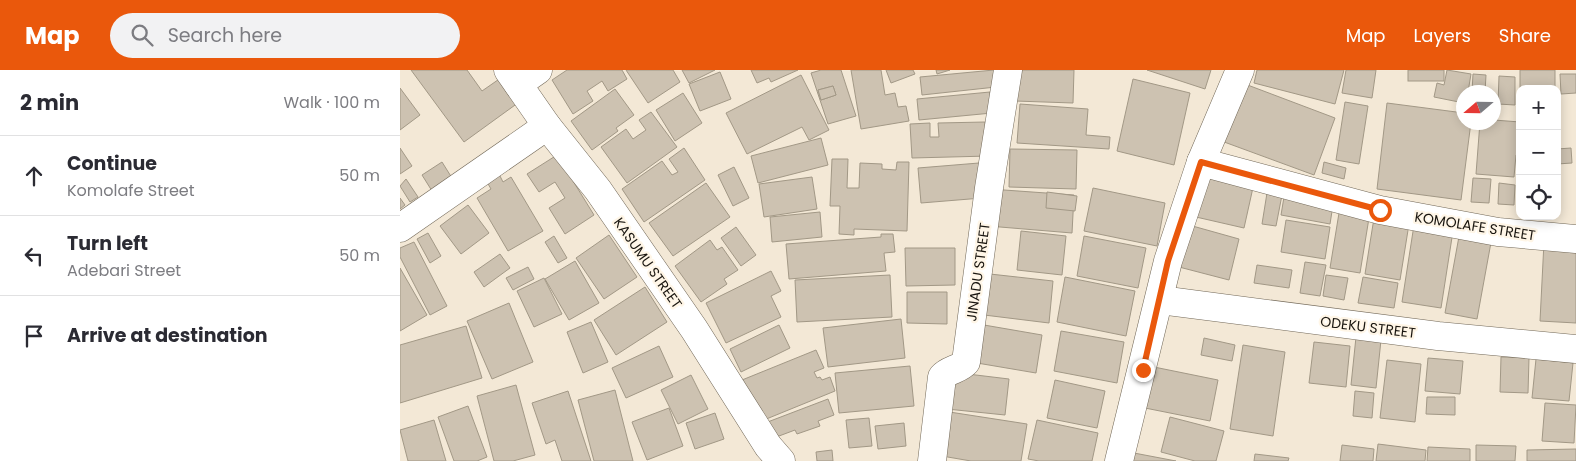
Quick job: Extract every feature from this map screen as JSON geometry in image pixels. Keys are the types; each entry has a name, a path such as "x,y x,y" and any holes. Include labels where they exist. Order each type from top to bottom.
{"street":[{"name":"JINADU STREET","path":"932,461 942,377 946,372 961,368 966,362 1008,70"},
{"path":"1119,461 1160,300 1168,261 1201,162 1240,70"},
{"name":"KASUMU STREET","path":"521,74 547,126 604,198 694,329 768,446 781,461"},
{"path":"400,228 547,126"},
{"name":"KOMOLAFE STREET","path":"1201,162 1380,210 1498,232 1576,239"},
{"name":"ODEKU STREET","path":"1160,300 1438,336 1576,349"}],"building":[{"path":"411,70 467,70 482,91 505,75 522,100 464,142"},
{"path":"567,70 622,70 627,79 608,91 602,81 587,91 593,101 573,114 552,80"},
{"path":"626,70 673,70 680,82 648,103"},
{"path":"682,70 715,70 689,83"},
{"path":"751,70 798,70 771,82 769,78 757,83"},
{"path":"821,70 841,70 856,116 828,124 811,73","holes":["833,86 836,95 821,100 818,90"]},
{"path":"851,70 881,70 885,95 895,93 898,107 906,106 909,121 861,129"},
{"path":"886,70 913,70 915,74 891,83"},
{"path":"936,70 950,70 937,74"},
{"path":"994,70 996,87 922,95 920,77"},
{"path":"1017,70 1074,70 1073,103 1015,101"},
{"path":"1147,70 1211,70 1205,89"},
{"path":"1257,70 1344,70 1335,104 1254,83"},
{"path":"1346,70 1376,70 1372,98 1342,93"},
{"path":"1408,70 1444,70 1444,81 1408,81"},
{"path":"1447,70 1471,74 1469,85 1456,85 1456,101 1434,97 1437,83 1444,85"},
{"path":"1520,70 1555,70 1555,85 1520,85"},
{"path":"720,72 731,99 700,111 689,84"},
{"path":"1473,74 1486,75 1485,85 1472,85"},
{"path":"1560,74 1576,74 1576,93 1561,94"},
{"path":"801,75 829,130 809,140 802,127 747,154 726,113"},
{"path":"1499,76 1515,77 1515,105 1501,104 1501,85 1499,85"},
{"path":"1133,79 1190,93 1174,165 1117,151"},
{"path":"1237,81 1335,118 1314,175 1216,139"},
{"path":"833,86 836,95 821,100 818,90"},
{"path":"400,88 420,115 400,130"},
{"path":"615,89 634,115 616,128 618,131 592,150 571,121"},
{"path":"990,92 992,113 919,120 917,99"},
{"path":"683,93 702,123 675,141 656,110"},
{"path":"1345,102 1368,106 1359,164 1336,160"},
{"path":"1387,103 1456,112 1456,130 1470,130 1461,200 1377,189"},
{"path":"1020,104 1088,109 1086,135 1110,137 1109,149 1017,143"},
{"path":"651,112 677,147 627,183 601,147 626,129 633,139 646,130 639,120"},
{"path":"1501,121 1516,122 1514,177 1476,174 1479,130 1501,130"},
{"path":"985,122 989,156 912,158 910,124 930,123 930,137 939,137 938,123"},
{"path":"821,138 828,165 758,183 751,156"},
{"path":"400,148 412,166 400,174"},
{"path":"684,148 705,180 644,222 622,189 662,161 672,175 678,172 669,159"},
{"path":"1571,148 1572,163 1561,164 1561,149"},
{"path":"1010,149 1077,150 1076,189 1009,187"},
{"path":"557,155 594,215 565,234 549,208 565,198 555,182 539,192 527,174"},
{"path":"832,159 848,159 847,188 859,188 860,163 882,164 882,169 896,170 897,162 909,162 907,231 854,229 854,235 839,234 840,206 830,206"},
{"path":"442,162 452,178 432,191 422,175"},
{"path":"1324,162 1346,168 1344,179 1322,173"},
{"path":"979,163 982,198 921,203 918,168"},
{"path":"734,167 749,198 733,206 718,175"},
{"path":"1206,172 1254,183 1244,228 1196,217"},
{"path":"499,174 503,182 511,177 543,231 508,251 477,198 491,189 487,182"},
{"path":"812,177 817,209 764,217 759,184"},
{"path":"1473,178 1491,179 1489,203 1471,202"},
{"path":"406,179 418,197 410,202 400,186"},
{"path":"706,183 730,217 673,256 649,223"},
{"path":"1499,183 1515,185 1514,205 1498,204"},
{"path":"1093,188 1165,203 1157,246 1084,231"},
{"path":"990,189 1074,195 1072,233 988,226"},
{"path":"1047,192 1077,196 1075,211 1046,208"},
{"path":"1267,193 1282,195 1276,226 1262,224"},
{"path":"1284,197 1333,205 1330,224 1281,215"},
{"path":"400,198 405,205 400,209"},
{"path":"468,205 489,233 461,254 440,226"},
{"path":"820,212 822,237 772,242 770,217"},
{"path":"1339,213 1369,218 1360,273 1330,268"},
{"path":"1374,218 1409,224 1400,280 1365,274"},
{"path":"1286,220 1330,227 1325,259 1281,252"},
{"path":"1189,225 1239,239 1229,280 1179,267"},
{"path":"1414,225 1453,231 1441,308 1402,302"},
{"path":"736,227 756,255 741,266 721,238"},
{"path":"1021,231 1066,236 1062,275 1017,270"},
{"path":"1460,231 1492,237 1477,319 1445,313"},
{"path":"428,233 441,256 430,263 417,239"},
{"path":"881,234 893,234 895,252 884,253 886,271 789,279 786,244 881,237"},
{"path":"609,235 637,277 604,299 576,258"},
{"path":"554,236 567,258 558,263 545,242"},
{"path":"1084,236 1146,248 1138,288 1077,276"},
{"path":"710,240 717,250 722,247 738,270 724,279 727,284 701,302 675,266"},
{"path":"414,242 447,306 430,315 400,257 400,248"},
{"path":"1544,242 1576,244 1576,323 1540,321"},
{"path":"905,248 955,248 955,285 906,286"},
{"path":"500,254 510,268 484,287 474,272"},
{"path":"575,261 599,303 569,320 545,279"},
{"path":"1305,262 1326,265 1320,296 1300,293"},
{"path":"1257,265 1292,270 1289,288 1254,283"},
{"path":"528,267 534,279 513,290 506,278"},
{"path":"400,268 427,315 400,331"},
{"path":"771,271 781,291 771,296 781,317 726,343 706,303"},
{"path":"981,273 1053,281 1049,323 976,314"},
{"path":"890,275 892,317 797,322 795,280"},
{"path":"1326,275 1348,278 1344,300 1323,296"},
{"path":"1065,277 1135,291 1126,336 1057,322"},
{"path":"1363,277 1398,283 1394,308 1358,303"},
{"path":"544,278 562,314 534,327 517,291"},
{"path":"645,287 667,322 616,355 594,320"},
{"path":"907,292 947,292 947,324 907,323"},
{"path":"509,303 533,362 492,379 467,321"},
{"path":"901,319 905,358 828,367 823,328"},
{"path":"591,322 608,362 583,373 567,332"},
{"path":"779,325 790,348 741,372 730,349"},
{"path":"984,325 1042,335 1036,373 977,363"},
{"path":"466,326 482,378 400,403 400,345"},
{"path":"1061,331 1124,342 1117,383 1054,371"},
{"path":"1356,337 1381,340 1376,388 1351,385"},
{"path":"1204,338 1235,345 1232,361 1201,355"},
{"path":"1314,342 1350,346 1346,387 1309,383"},
{"path":"1243,345 1285,352 1273,436 1230,429"},
{"path":"659,346 673,377 626,398 612,368"},
{"path":"816,350 824,368 814,372 817,378 820,377 822,380 830,377 835,391 759,422 742,380"},
{"path":"1501,357 1529,358 1528,393 1500,392"},
{"path":"1428,358 1463,361 1460,394 1425,391"},
{"path":"1536,359 1573,363 1569,401 1532,398"},
{"path":"1387,360 1421,364 1415,422 1380,418"},
{"path":"910,366 914,406 839,413 835,373"},
{"path":"1154,367 1218,380 1210,421 1145,408"},
{"path":"951,372 1009,379 1005,415 947,409"},
{"path":"691,375 708,409 678,424 661,390"},
{"path":"1055,380 1105,391 1097,428 1047,418"},
{"path":"516,385 535,455 513,461 494,461 477,396"},
{"path":"615,390 633,461 594,461 578,400"},
{"path":"568,391 591,461 562,461 555,440 546,444 532,403"},
{"path":"1355,391 1374,393 1372,418 1353,416"},
{"path":"1427,397 1455,397 1455,415 1426,414"},
{"path":"828,399 834,415 818,421 820,426 797,434 795,430 771,439 765,423"},
{"path":"1545,403 1576,405 1574,443 1542,441"},
{"path":"468,406 487,457 477,461 454,461 438,417"},
{"path":"669,408 683,446 647,460 632,422"},
{"path":"943,411 1027,424 1021,461 971,461 936,455"},
{"path":"715,413 724,439 695,449 686,423"},
{"path":"1170,417 1224,431 1216,461 1195,461 1161,452"},
{"path":"869,418 872,446 849,448 846,420"},
{"path":"434,420 446,461 408,461 400,430"},
{"path":"1037,420 1098,433 1092,461 1039,461 1028,459"},
{"path":"904,423 906,446 878,449 875,426"},
{"path":"1378,444 1426,450 1425,461 1376,461"},
{"path":"1342,445 1374,449 1373,461 1340,461"},
{"path":"1476,445 1516,446 1515,461 1476,461"},
{"path":"1428,447 1470,449 1470,461 1427,461"},
{"path":"1576,449 1576,461 1527,461 1527,450"},
{"path":"832,450 833,461 817,461 816,452"},
{"path":"1134,453 1176,461 1132,461"},
{"path":"1255,454 1289,458 1288,461 1254,461"}],"route":[{"path":"1143,370 1168,261 1201,162 1380,210"}]}
